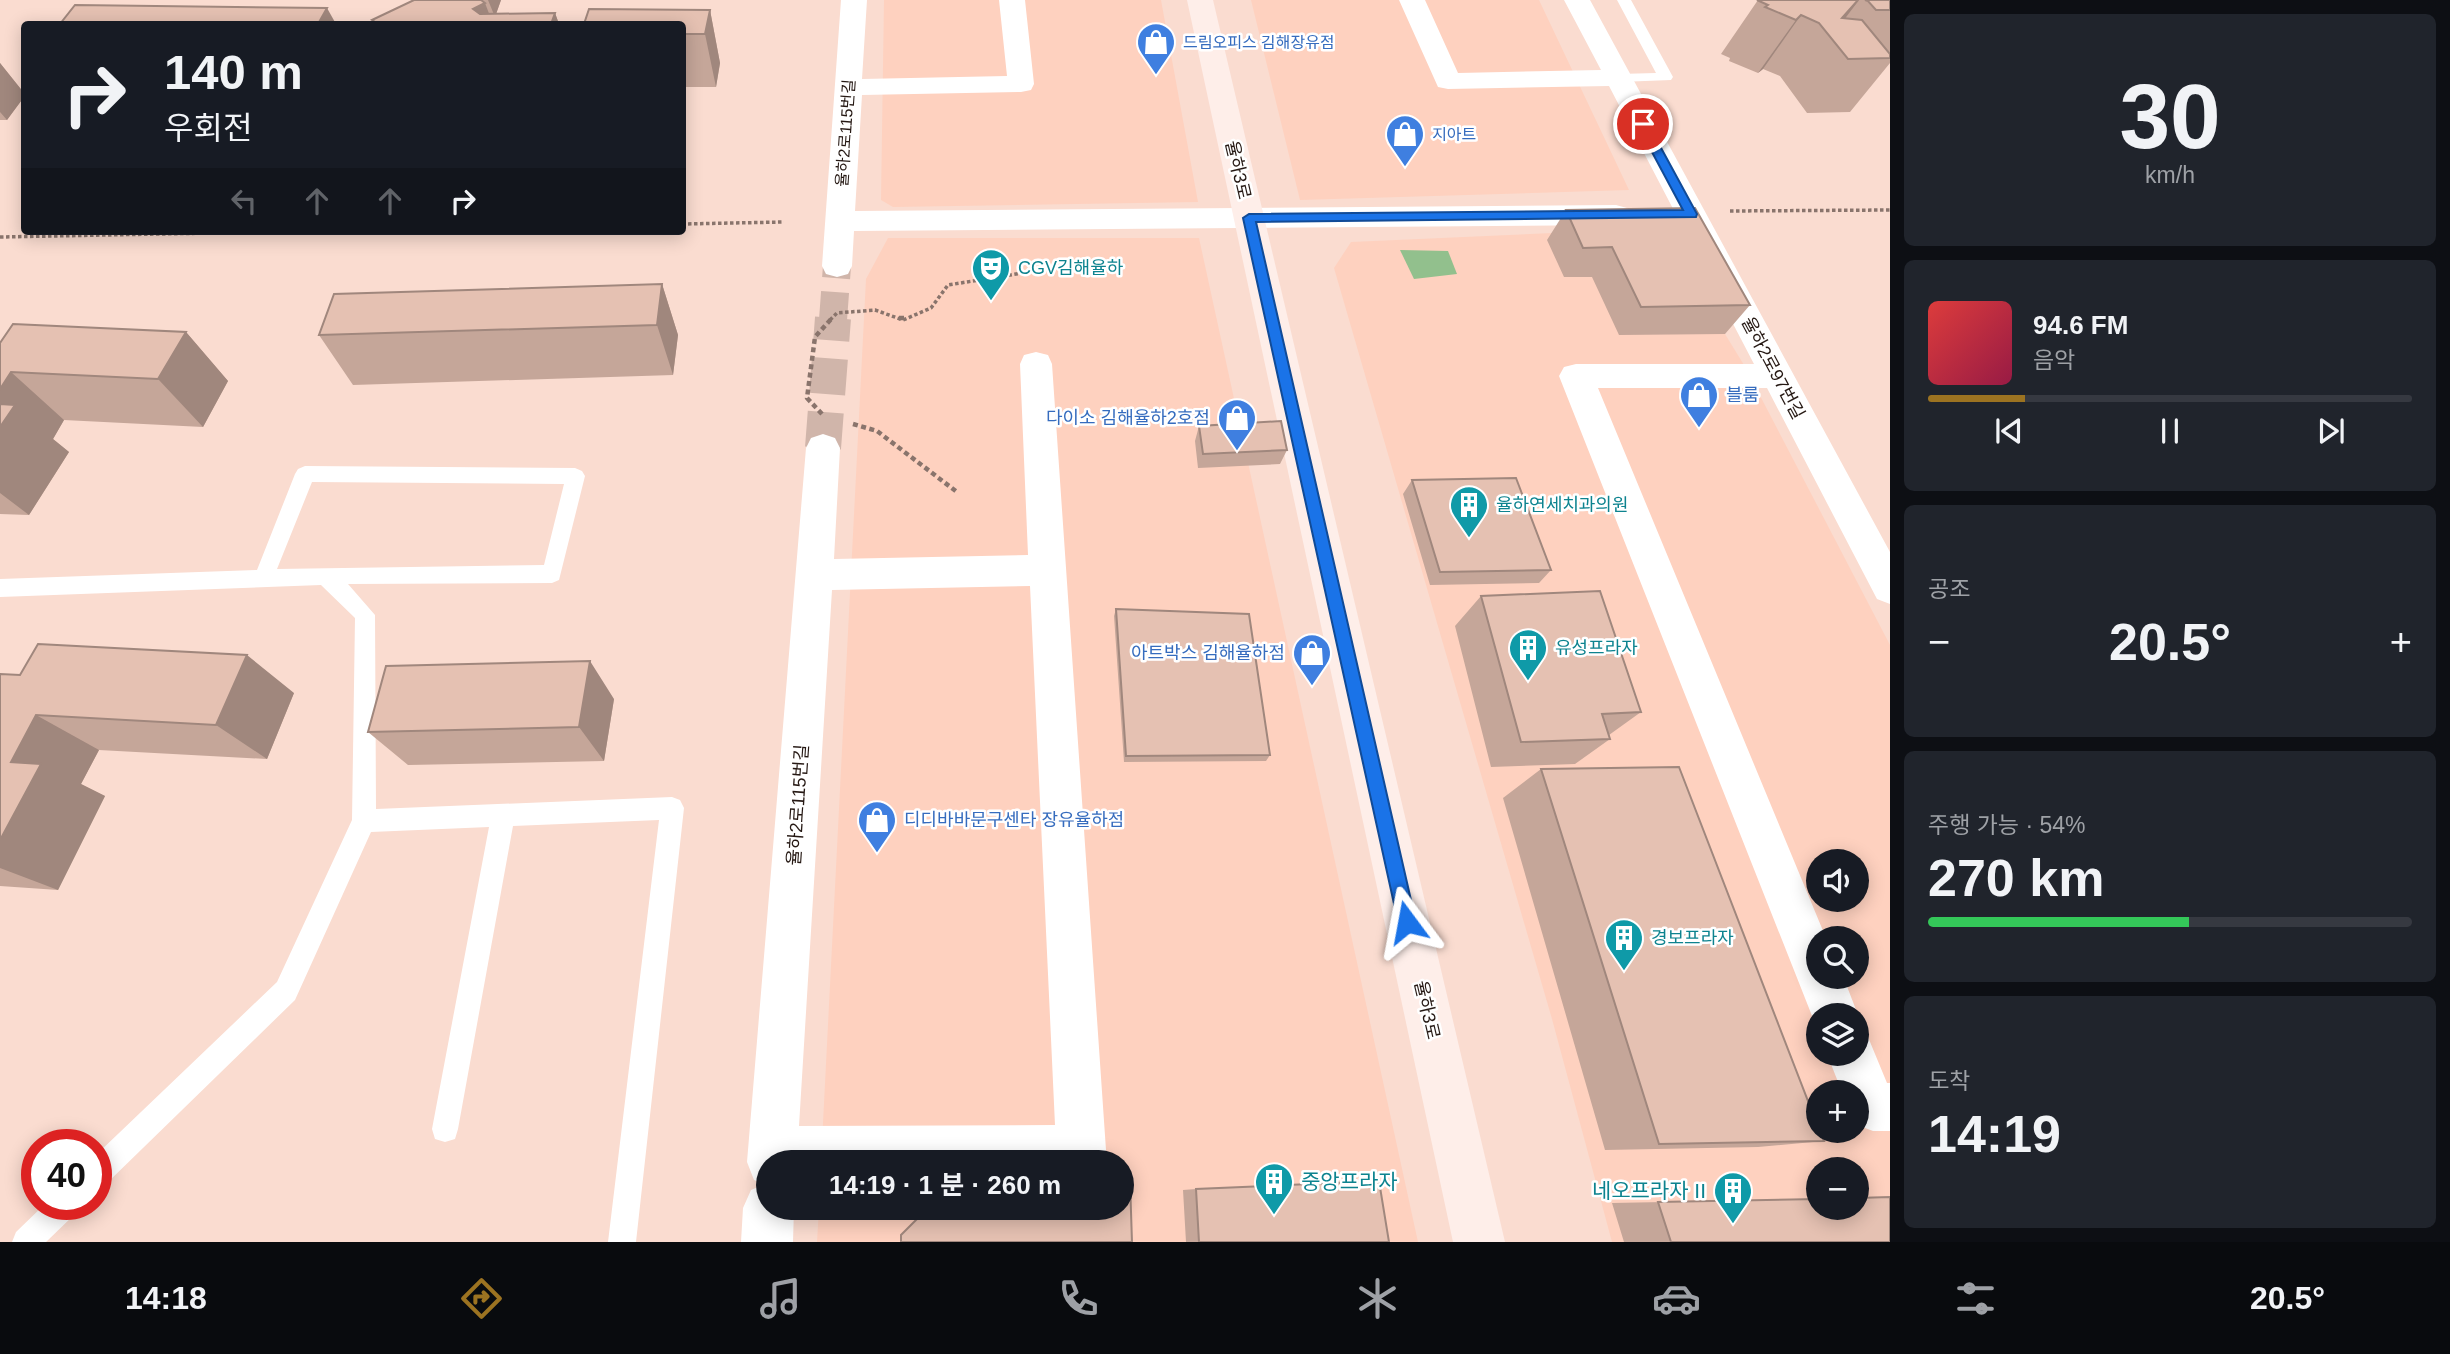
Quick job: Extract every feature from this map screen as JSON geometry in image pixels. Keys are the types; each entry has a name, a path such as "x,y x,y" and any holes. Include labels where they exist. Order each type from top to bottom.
{"street":[{"name":"율하2로115번길","path":"837,266 854,0"},
{"path":"848,87 1021,84 1012,0"},
{"name":"율하3로","path":"1200,0 1479,1242"},
{"path":"1412,0 1448,81 1619,78"},
{"name":"율하2로97번길","path":"1577,0 1619,78 1681,214 1777,376 1890,588"},
{"path":"839,221 1681,214"},
{"path":"1036,364 1081,1150"},
{"path":"1777,376 1576,376 1806,943"},
{"name":"율하2로115번길","path":"773,1150 814,575 833,429"},
{"path":"814,575 1048,570"},
{"path":"1856,1066 1873,1107 1890,1107"},
{"path":"767,1242 768,1220"}],"lane":[{"path":"1619,78 1666,77 1624,0"},
{"path":"0,588 264,577 552,574 575,476 305,474 264,577"},
{"path":"112,1159 286,991 364,821 365,615 326,576"},
{"path":"364,821 672,808 622,1242"},
{"path":"445,1129 503,815"},
{"path":"26,1242 49,1220"}],"path":[{"path":"1681,214 1890,210"},
{"path":"686,224 784,222"},
{"path":"0,237 106,235"},
{"path":"957,492 877,431 833,429 807,398 816,337 837,313 874,310 903,320 931,308 948,285 1041,270"}],"shaded area":[{"path":"884,0 1161,0 1198,202 893,207 881,200"},
{"path":"1251,0 1539,0 1629,190 1300,200"},
{"path":"1645,229 1725,334 1744,365 1890,645 1890,1242 1612,1242 1552,1019 1334,268 1351,242"},
{"path":"888,238 1199,238 1418,1242 817,1242 818,1220 1134,1220 1134,1150 822,1150 866,279"}],"green space":[{"path":"1400,250 1448,251 1457,274 1414,279"}],"building":[{"path":"414,0 481,0 485,3 473,9 480,14 555,13 552,21 372,20"},
{"path":"1757,0 1858,0 1842,18 1862,20 1890,54 1890,58 1848,59 1819,23 1801,15 1796,20 1765,7 1768,5"},
{"path":"1865,0 1890,0 1890,10 1876,10"},
{"path":"75,5 327,8 320,21 62,21"},
{"path":"589,9 710,10 705,34 686,34 686,21 585,21"},
{"path":"1695,208 1750,305 1641,307 1612,247 1583,248 1566,210"},
{"path":"662,284 657,325 319,335 334,294"},
{"path":"13,324 186,332 158,379 11,372 0,389 0,343"},
{"path":"0,404 15,405 0,427"},
{"path":"1281,421 1287,450 1203,454 1199,426"},
{"name":"율하연세치과의원","path":"1516,478 1551,570 1440,572 1412,480"},
{"path":"1600,591 1641,712 1602,714 1610,739 1521,742 1481,596"},
{"path":"1116,609 1249,614 1270,755 1126,756"},
{"path":"38,644 247,655 216,725 36,715 11,762 41,764 0,840 0,674 20,675"},
{"path":"590,661 579,727 368,732 386,666"},
{"path":"1679,767 1806,1096 1806,1141 1659,1144 1541,769"},
{"name":"중앙프라자","path":"1379,1181 1389,1242 1199,1242 1196,1189"},
{"name":"네오프라자 II","path":"1890,1197 1890,1242 1671,1242 1658,1202 1806,1199 1806,1220 1869,1220 1869,1198"},
{"path":"916,1220 1131,1220 1132,1242 901,1242 901,1235"}],"tunnel":[{"path":"833,320 837,266"},
{"path":"823,448 833,318"}],"place":[{"name":"드림오피스 김해장유점","path":"1156,76"},
{"name":"지아트","path":"1405,168"},
{"name":"CGV김해율하","path":"991,302"},
{"name":"블룸","path":"1699,429"},
{"name":"다이소 김해율하2호점","path":"1237,452"},
{"name":"율하연세치과의원","path":"1469,539"},
{"name":"유성프라자","path":"1528,682"},
{"name":"아트박스 김해율하점","path":"1312,687"},
{"name":"디디바바문구센타 장유율하점","path":"877,854"},
{"name":"경보프라자","path":"1624,972"},
{"name":"중앙프라자","path":"1274,1216"},
{"name":"네오프라자 II","path":"1733,1225"}],"route":[{"path":"1407,922 1249,218 1691,214 1643,124"}]}
